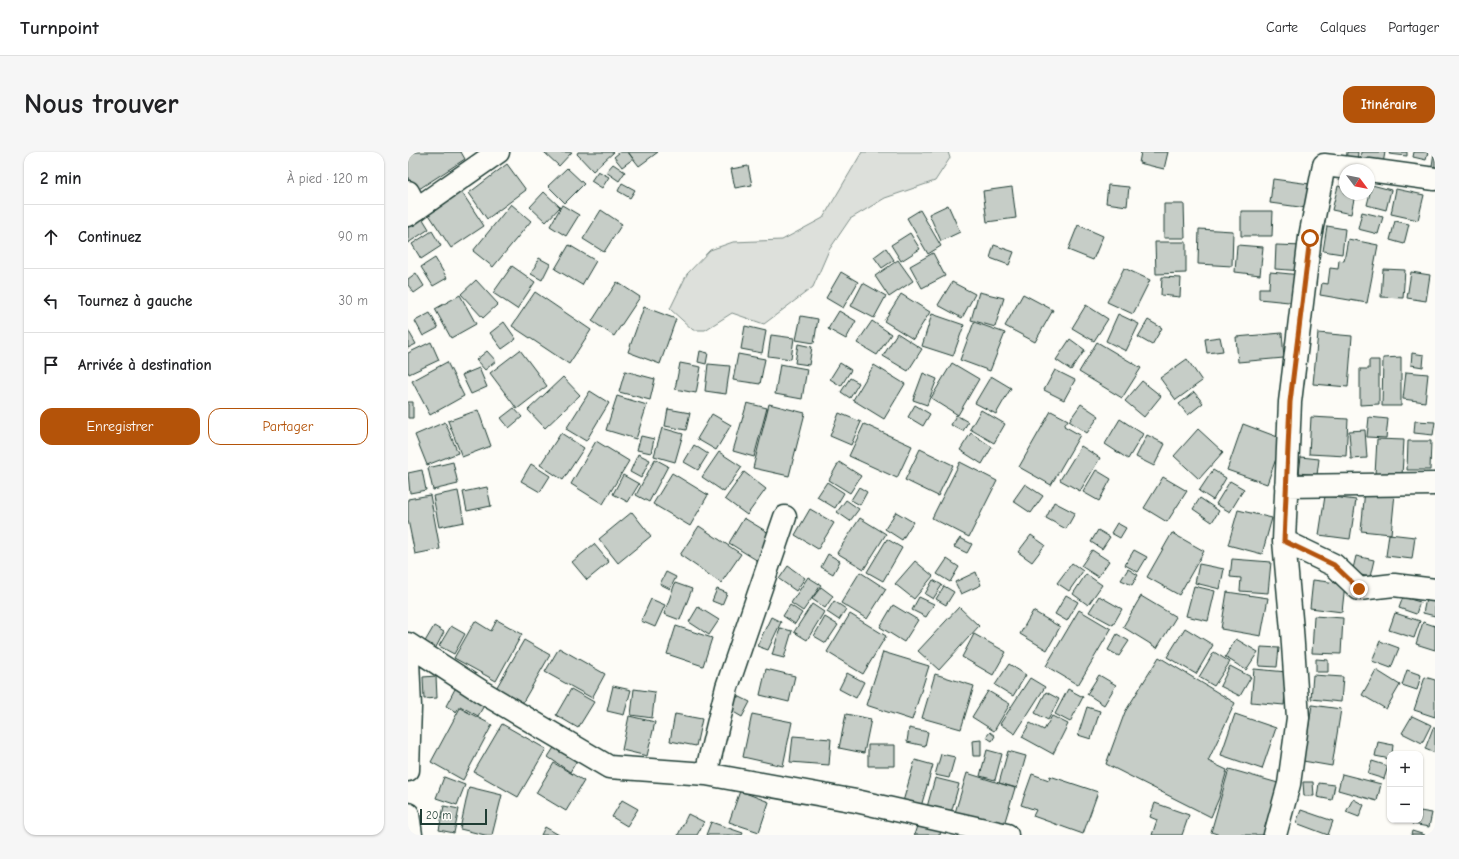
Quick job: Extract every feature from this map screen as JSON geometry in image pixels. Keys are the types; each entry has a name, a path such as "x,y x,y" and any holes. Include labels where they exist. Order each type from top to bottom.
{"street":[{"path":"411,205 498,152"},
{"path":"1275,835 1290,784 1298,718 1284,541 1290,402 1310,238 1324,165 1339,167"},
{"path":"1375,171 1435,179"},
{"path":"1286,486 1435,484"},
{"path":"706,774 727,687 785,517"},
{"path":"1284,541 1334,565 1359,589 1394,585 1435,590"},
{"path":"408,644 482,692 609,767 706,774 856,801 1007,835"},
{"path":"408,660 410,708 408,770"},
{"path":"408,814 411,835"}],"shaded area":[{"path":"862,152 948,152 950,158 935,181 885,198 850,219 829,250 813,287 764,324 732,313 705,330 693,330 670,309 687,274 710,250 733,242 782,240 823,218"}],"building":[{"path":"409,152 461,152 465,159 416,191 408,178"},
{"path":"544,152 572,152 559,166"},
{"path":"578,152 614,152 593,171 577,154"},
{"path":"620,152 628,152 633,159 622,167 614,157"},
{"path":"628,152 658,152 639,166"},
{"path":"1141,152 1168,152 1164,169 1139,163"},
{"path":"1347,152 1358,152 1357,164 1346,163"},
{"path":"1361,152 1385,152 1383,164 1360,160"},
{"path":"1390,152 1407,152 1407,156 1389,154"},
{"path":"1414,152 1428,152 1426,160 1413,157"},
{"path":"1435,152 1435,167 1432,166"},
{"path":"507,164 526,190 487,219 469,193"},
{"path":"613,164 625,172 619,181 606,172"},
{"path":"748,166 752,185 735,188 731,169"},
{"path":"567,168 584,184 565,203 548,186"},
{"path":"598,171 609,177 602,188 591,181"},
{"path":"1273,179 1310,184 1307,208 1270,203"},
{"path":"622,183 635,190 630,198 618,191"},
{"path":"1108,185 1129,187 1127,206 1106,203"},
{"path":"1338,186 1339,200 1354,200 1351,214 1332,210"},
{"path":"1375,186 1391,190 1386,210 1367,205 1368,200 1375,200"},
{"path":"1012,187 1016,218 987,222 983,191"},
{"path":"459,188 484,226 451,248 426,210"},
{"path":"1396,189 1424,195 1418,220 1391,214"},
{"path":"544,192 560,207 546,222 530,207"},
{"path":"511,204 531,221 493,267 473,251"},
{"path":"1164,204 1184,204 1185,238 1164,238"},
{"path":"562,205 579,215 566,236 550,226"},
{"path":"948,205 960,232 941,241 929,214"},
{"path":"601,210 622,224 604,252 583,239"},
{"path":"920,210 941,246 928,254 907,218"},
{"path":"1241,211 1273,211 1272,236 1241,236"},
{"path":"1362,212 1383,217 1378,234 1358,229"},
{"path":"421,216 429,229 408,243 408,224"},
{"path":"1395,221 1409,224 1404,244 1390,240"},
{"path":"1078,225 1103,236 1093,260 1068,250"},
{"path":"1327,226 1345,229 1342,254 1323,251"},
{"path":"1199,229 1233,231 1232,266 1198,264"},
{"path":"432,231 441,246 421,259 412,244"},
{"path":"910,233 920,249 901,261 891,245"},
{"path":"1348,239 1378,245 1367,303 1320,295 1322,283 1328,284 1330,268 1338,269 1339,260 1344,261"},
{"path":"1155,242 1186,242 1186,273 1156,274"},
{"path":"569,245 596,261 582,285 555,269"},
{"path":"994,245 1014,252 1009,265 990,258"},
{"path":"1237,245 1263,247 1260,275 1235,272"},
{"path":"1276,245 1304,246 1303,271 1275,269"},
{"path":"886,248 894,260 882,268 874,257"},
{"path":"933,253 945,276 922,288 910,266"},
{"path":"435,258 447,278 433,286 421,267"},
{"path":"539,258 550,264 542,280 531,274"},
{"path":"898,260 913,281 889,297 875,276"},
{"path":"512,266 535,282 517,309 493,293"},
{"path":"1124,268 1150,280 1133,314 1107,302"},
{"path":"1383,269 1405,270 1403,298 1381,297"},
{"path":"841,272 858,282 843,308 826,298"},
{"path":"1270,272 1301,275 1299,303 1259,299 1259,288 1269,288"},
{"path":"1411,272 1430,275 1426,301 1407,298"},
{"path":"416,273 424,286 414,293 408,285 408,279"},
{"path":"1162,277 1181,278 1180,297 1161,295"},
{"path":"476,280 498,304 483,318 461,294"},
{"path":"617,282 640,297 614,336 592,321"},
{"path":"952,282 975,294 962,318 938,305"},
{"path":"863,283 886,296 874,318 851,306"},
{"path":"535,292 591,330 569,364 512,326"},
{"path":"979,292 1004,298 995,327 971,320"},
{"path":"901,294 930,312 913,339 884,321"},
{"path":"1023,294 1053,310 1035,342 1005,326"},
{"path":"460,295 476,324 451,338 435,309"},
{"path":"1086,305 1108,319 1094,341 1072,328"},
{"path":"644,307 676,319 660,364 628,352"},
{"path":"839,311 856,321 846,339 828,329"},
{"path":"430,313 438,328 423,336 415,321"},
{"path":"932,314 964,325 953,356 922,346"},
{"path":"1118,314 1139,324 1126,351 1106,341"},
{"path":"801,316 818,319 814,343 796,340"},
{"path":"1148,320 1162,328 1152,345 1138,337"},
{"path":"872,321 891,334 877,355 857,343"},
{"path":"504,322 516,339 502,349 490,333"},
{"path":"974,322 1005,333 990,371 960,360"},
{"path":"745,326 766,331 762,353 741,349"},
{"path":"408,330 416,344 408,348"},
{"path":"897,333 922,349 908,371 883,356"},
{"path":"1282,333 1284,358 1238,362 1236,337"},
{"path":"1318,333 1352,336 1348,387 1313,384"},
{"path":"771,335 794,338 791,359 768,356"},
{"path":"1220,337 1223,351 1207,353 1205,339"},
{"path":"1070,339 1085,350 1071,370 1056,360"},
{"path":"431,342 439,360 409,374 408,353"},
{"path":"1097,342 1141,368 1122,398 1079,372"},
{"path":"798,344 812,347 809,365 795,363"},
{"path":"520,350 547,386 517,409 490,373"},
{"path":"487,351 496,361 485,370 476,360"},
{"path":"700,351 708,353 706,364 698,362"},
{"path":"1412,353 1424,355 1423,367 1411,365"},
{"path":"738,354 765,359 760,384 733,380"},
{"path":"1401,357 1401,406 1382,406 1383,358"},
{"path":"1187,359 1202,381 1176,400 1160,378"},
{"path":"1369,360 1379,360 1379,404 1360,405 1360,369 1369,369"},
{"path":"447,362 464,396 430,415 412,381"},
{"path":"680,363 701,367 696,393 675,389"},
{"path":"840,363 851,370 841,386 830,379"},
{"path":"952,363 979,379 958,415 931,398"},
{"path":"708,364 730,366 726,394 705,391"},
{"path":"780,364 807,369 802,399 775,394"},
{"path":"874,365 905,384 884,419 853,400"},
{"path":"479,368 487,387 471,394 462,375"},
{"path":"1055,370 1075,380 1064,400 1044,390"},
{"path":"625,371 655,379 650,400 619,392"},
{"path":"1406,372 1428,374 1425,402 1403,399"},
{"path":"923,373 937,379 927,405 913,400"},
{"path":"991,376 1011,388 996,414 975,403"},
{"path":"563,377 580,395 545,428 528,410"},
{"path":"850,378 859,383 850,398 841,392"},
{"path":"1142,381 1161,396 1144,417 1125,401"},
{"path":"590,391 609,403 586,441 566,429"},
{"path":"1194,392 1203,403 1188,415 1179,404"},
{"path":"617,396 647,405 636,439 606,430"},
{"path":"408,402 413,402 413,418 408,418"},
{"path":"747,403 767,408 754,457 733,451"},
{"path":"769,404 805,413 789,476 753,468"},
{"path":"1081,404 1099,416 1087,433 1069,421"},
{"path":"915,405 930,414 923,426 908,417"},
{"path":"514,408 522,417 509,428 501,418"},
{"path":"668,409 690,413 686,430 665,426"},
{"path":"478,410 491,446 462,457 448,421"},
{"path":"981,410 1005,424 994,443 970,429"},
{"path":"1051,411 1068,420 1064,426 1080,435 1051,485 1019,467"},
{"path":"839,413 861,422 851,445 830,436"},
{"path":"712,414 731,425 716,450 697,439"},
{"path":"956,415 968,422 963,431 951,425"},
{"path":"1311,417 1348,419 1346,456 1309,454"},
{"path":"1369,417 1388,419 1386,438 1367,437"},
{"path":"1120,419 1143,434 1128,459 1105,444"},
{"path":"1415,421 1435,422 1433,435 1414,433"},
{"path":"445,422 458,453 427,465 415,435"},
{"path":"864,424 912,446 897,478 849,456"},
{"path":"1243,424 1283,439 1267,484 1227,470"},
{"path":"662,428 683,434 675,462 654,456"},
{"path":"1198,429 1223,452 1199,479 1174,456"},
{"path":"1365,430 1367,458 1351,459 1349,431"},
{"path":"561,433 584,448 563,480 540,465"},
{"path":"971,433 992,447 982,464 960,450"},
{"path":"1147,435 1165,444 1154,466 1136,457"},
{"path":"641,436 654,439 651,453 637,450"},
{"path":"1377,439 1404,440 1402,476 1375,475"},
{"path":"596,441 629,461 603,504 571,484"},
{"path":"1408,441 1431,441 1430,470 1407,470"},
{"path":"694,445 708,454 698,470 684,462"},
{"path":"1081,446 1100,458 1080,491 1060,480"},
{"path":"920,449 953,465 938,496 905,480"},
{"path":"719,452 742,467 724,492 702,477"},
{"path":"638,454 650,460 641,478 630,472"},
{"path":"1301,457 1319,459 1317,475 1299,473"},
{"path":"655,459 668,466 649,502 636,495"},
{"path":"453,462 458,484 433,490 428,468"},
{"path":"839,462 861,476 850,493 829,480"},
{"path":"960,462 997,481 969,537 932,518"},
{"path":"531,464 550,476 540,492 521,481"},
{"path":"422,470 426,490 410,493 408,473"},
{"path":"1096,470 1111,479 1099,501 1083,492"},
{"path":"1213,470 1226,478 1213,500 1199,491"},
{"path":"744,472 766,489 747,515 725,499"},
{"path":"672,473 708,495 690,526 653,504"},
{"path":"623,475 639,484 628,502 613,494"},
{"path":"1163,477 1187,491 1167,522 1144,508"},
{"path":"1230,481 1244,489 1230,512 1216,504"},
{"path":"827,482 844,493 835,508 817,497"},
{"path":"1025,484 1043,496 1031,513 1013,501"},
{"path":"487,487 491,506 467,511 463,492"},
{"path":"859,487 867,492 860,505 851,500"},
{"path":"1365,490 1395,493 1391,534 1361,531"},
{"path":"458,491 464,522 439,527 433,496"},
{"path":"430,495 440,549 415,554 408,520 408,499"},
{"path":"1325,496 1356,500 1350,539 1319,535"},
{"path":"1200,498 1219,511 1212,522 1193,509"},
{"path":"846,500 859,509 850,521 837,512"},
{"path":"1054,502 1075,513 1066,529 1046,518"},
{"path":"810,509 834,523 818,549 795,535"},
{"path":"1238,510 1272,518 1262,554 1228,545"},
{"path":"632,512 651,536 618,563 599,539"},
{"path":"896,512 913,522 902,540 885,529"},
{"path":"744,518 774,536 758,561 729,543"},
{"path":"860,518 886,534 864,569 837,553"},
{"path":"1117,523 1126,528 1120,538 1111,533"},
{"path":"699,526 741,554 721,583 680,555"},
{"path":"1098,530 1110,537 1102,549 1091,542"},
{"path":"1172,533 1204,551 1179,595 1147,577"},
{"path":"1389,534 1415,537 1412,559 1386,556"},
{"path":"1031,535 1045,545 1032,562 1018,552"},
{"path":"960,538 972,544 967,553 954,547"},
{"path":"887,539 902,548 883,581 867,572"},
{"path":"594,544 609,562 587,580 572,562"},
{"path":"1092,550 1109,561 1098,577 1081,566"},
{"path":"1134,550 1147,557 1138,572 1125,565"},
{"path":"828,554 840,561 833,574 821,567"},
{"path":"1356,556 1374,560 1370,577 1352,573"},
{"path":"947,559 959,567 950,582 937,574"},
{"path":"1232,559 1271,562 1268,593 1240,591 1241,578 1230,577"},
{"path":"915,561 933,576 914,599 895,584"},
{"path":"1072,563 1083,571 1069,591 1057,583"},
{"path":"1199,564 1224,569 1220,589 1195,583"},
{"path":"788,566 805,578 796,591 779,579"},
{"path":"1128,569 1138,575 1132,585 1121,580"},
{"path":"666,572 676,577 670,589 660,584"},
{"path":"860,572 886,589 867,619 841,603"},
{"path":"976,572 981,585 961,594 955,582"},
{"path":"1086,574 1102,585 1088,605 1073,594"},
{"path":"808,577 821,585 803,611 791,603"},
{"path":"933,580 942,585 933,599 925,594"},
{"path":"1313,580 1345,584 1342,612 1310,608"},
{"path":"675,583 692,589 680,620 664,614"},
{"path":"944,586 954,592 946,605 936,599"},
{"path":"1194,586 1215,591 1208,621 1186,616"},
{"path":"821,587 833,596 825,608 812,599"},
{"path":"717,589 727,593 722,605 712,601"},
{"path":"1227,592 1268,598 1261,636 1221,629"},
{"path":"1066,595 1078,602 1067,621 1055,614"},
{"path":"1099,596 1122,609 1113,625 1089,612"},
{"path":"1141,596 1176,617 1157,648 1123,627"},
{"path":"919,597 934,604 926,617 912,610"},
{"path":"1403,597 1420,602 1416,614 1399,608"},
{"path":"651,599 665,605 655,627 641,621"},
{"path":"1426,599 1435,601 1435,616 1423,613"},
{"path":"834,601 846,609 839,620 827,612"},
{"path":"812,604 824,612 807,640 794,632"},
{"path":"790,605 802,613 795,624 783,616"},
{"path":"893,605 918,620 904,642 880,627"},
{"path":"698,607 719,620 709,635 689,622"},
{"path":"959,607 979,626 939,670 918,651"},
{"path":"1079,610 1111,629 1078,685 1046,666"},
{"path":"1033,611 1060,627 1047,650 1020,634"},
{"path":"1395,613 1420,621 1414,638 1389,630"},
{"path":"850,614 886,636 863,674 827,652"},
{"path":"1314,616 1343,618 1341,654 1312,653"},
{"path":"771,617 781,622 768,650 757,646"},
{"path":"825,617 838,625 826,643 814,636"},
{"path":"497,620 522,634 496,681 454,658 475,621 491,631"},
{"path":"1423,622 1435,626 1435,650 1416,644"},
{"path":"434,626 444,632 434,651 423,645"},
{"path":"451,626 465,634 454,654 439,646"},
{"path":"676,626 712,638 703,666 667,654"},
{"path":"780,628 792,631 784,658 772,655"},
{"path":"1185,628 1213,645 1196,674 1167,657"},
{"path":"974,634 1006,652 993,675 962,657"},
{"path":"1117,634 1129,641 1119,656 1108,650"},
{"path":"1236,639 1258,652 1246,670 1225,657"},
{"path":"524,640 550,655 520,707 494,692"},
{"path":"1380,641 1399,648 1391,668 1372,661"},
{"path":"1261,647 1279,648 1277,667 1259,666"},
{"path":"559,648 605,674 592,698 545,672"},
{"path":"883,652 929,666 912,720 866,705"},
{"path":"1214,652 1230,662 1214,686 1199,677"},
{"path":"1159,657 1235,703 1208,761 1227,770 1219,798 1211,817 1106,764 1125,712"},
{"path":"1316,659 1328,660 1328,672 1316,672"},
{"path":"1009,664 1026,675 1013,696 995,685"},
{"path":"1230,666 1251,677 1240,696 1220,686"},
{"path":"766,669 795,676 789,702 760,695"},
{"path":"1254,669 1287,672 1284,705 1251,702"},
{"path":"1376,670 1400,685 1386,709 1362,695"},
{"path":"1407,670 1421,675 1417,690 1402,685"},
{"path":"847,673 864,682 856,698 839,689"},
{"path":"935,674 974,686 961,729 922,718"},
{"path":"1099,675 1116,685 1104,705 1087,694"},
{"path":"1313,675 1343,677 1341,702 1311,699"},
{"path":"436,676 437,698 424,699 423,677"},
{"path":"1425,677 1435,680 1435,717 1414,710"},
{"path":"1030,678 1045,687 1015,734 1000,724"},
{"path":"613,686 631,690 624,715 607,711"},
{"path":"456,687 486,702 478,716 460,706 456,712 446,706"},
{"path":"571,689 594,702 578,728 556,715"},
{"path":"634,689 655,692 652,718 631,715"},
{"path":"1068,689 1083,697 1070,722 1055,714"},
{"path":"988,691 1010,704 994,731 972,717"},
{"path":"1046,692 1059,699 1048,720 1035,713"},
{"path":"738,696 750,702 742,717 730,710"},
{"path":"1312,705 1341,709 1332,766 1303,761"},
{"path":"1087,707 1100,711 1091,739 1078,735"},
{"path":"460,708 492,725 463,780 431,762"},
{"path":"675,714 702,719 696,746 670,741"},
{"path":"752,714 792,722 783,766 743,757"},
{"path":"846,714 871,719 864,753 839,748"},
{"path":"1235,714 1276,728 1262,769 1221,755"},
{"path":"629,716 655,722 647,756 622,750"},
{"path":"1052,716 1068,724 1053,754 1022,737 1030,723 1044,730"},
{"path":"1412,716 1431,725 1422,743 1402,733"},
{"path":"502,724 546,749 518,797 474,772"},
{"path":"909,728 928,732 925,746 907,742"},
{"path":"1433,728 1435,728 1435,753 1425,749"},
{"path":"990,732 995,736 992,741 986,737"},
{"path":"793,736 831,739 829,765 790,762"},
{"path":"981,740 981,756 973,756 972,741"},
{"path":"1378,742 1393,745 1392,751 1387,751 1387,758 1375,756"},
{"path":"557,743 579,757 570,772 548,757"},
{"path":"868,745 895,745 895,766 868,766"},
{"path":"987,750 1002,754 995,780 980,776"},
{"path":"1008,751 1026,756 1017,788 999,783"},
{"path":"941,754 955,757 949,778 935,775"},
{"path":"915,760 933,765 920,810 902,805"},
{"path":"1372,761 1387,766 1384,779 1368,774"},
{"path":"554,763 584,781 566,811 536,793"},
{"path":"1229,769 1278,783 1263,835 1220,835 1211,832"},
{"path":"967,773 1015,788 1002,831 954,816"},
{"path":"1032,774 1049,780 1050,776 1098,792 1083,834 1033,816 1036,810 1021,805"},
{"path":"1342,774 1381,784 1377,801 1338,790"},
{"path":"444,777 465,785 457,805 436,798"},
{"path":"935,778 959,784 951,813 927,807"},
{"path":"1303,782 1313,782 1314,796 1304,796"},
{"path":"1319,783 1335,785 1332,800 1317,797"},
{"path":"469,787 502,795 492,835 485,835 460,829"},
{"path":"740,791 769,802 759,832 729,822"},
{"path":"1353,799 1364,805 1359,817 1346,812"},
{"path":"622,800 638,809 627,826 612,817"},
{"path":"1155,803 1189,815 1182,835 1152,835 1157,820 1150,817"},
{"path":"444,806 459,809 454,833 439,830"},
{"path":"1301,810 1333,821 1328,835 1296,823"},
{"path":"1423,812 1432,813 1429,827 1412,824 1423,823"},
{"path":"688,814 704,822 697,835 678,835"},
{"path":"711,822 743,833 742,835 706,835"},
{"path":"918,823 941,831 940,835 914,835"},
{"path":"545,827 559,835 541,835"},
{"path":"1412,831 1425,835 1411,835"}],"route":[{"path":"1310,238 1290,402 1284,541 1334,565 1359,589"}]}
